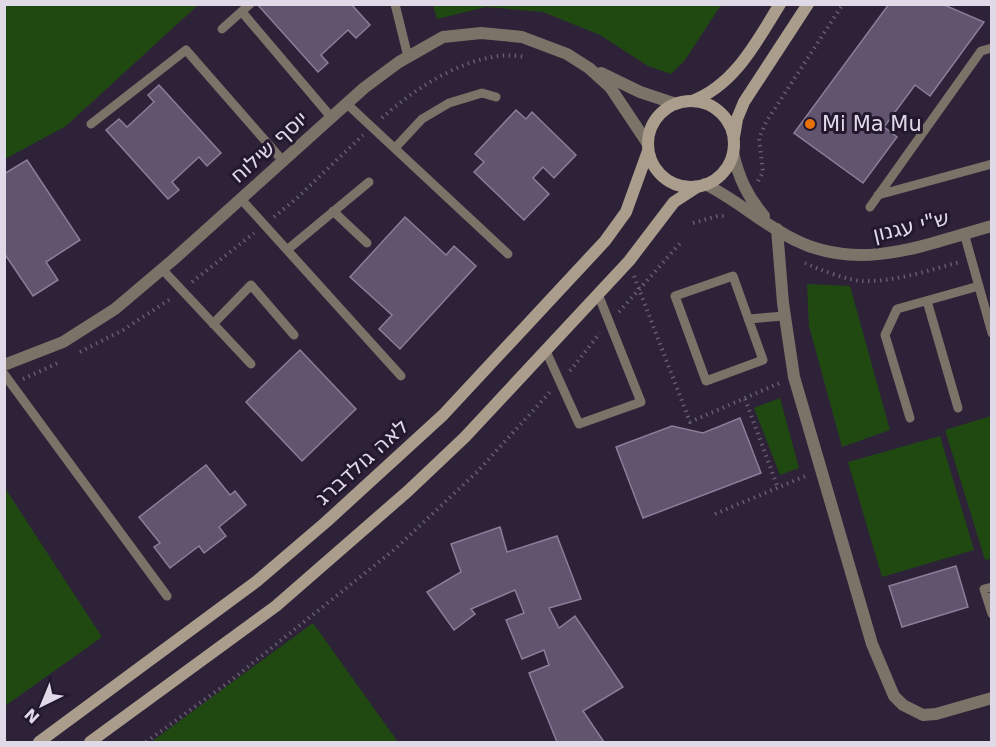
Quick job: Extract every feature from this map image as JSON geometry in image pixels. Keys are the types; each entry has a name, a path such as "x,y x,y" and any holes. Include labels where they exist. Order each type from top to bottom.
{"street":[{"path":"90,742 276,606 347,546 465,437 629,261 674,202 718,178 728,167 733,153 737,119 744,102 808,4"},
{"path":"701,186 682,186 669,181 653,165 648,147 648,136 654,122 663,111 676,104 708,95 723,84 740,66 778,8"},
{"name":"יוסף שילוח","path":"4,365 63,342 115,309 364,88 408,57 443,38 481,33 522,37 566,53 581,63"},
{"path":"581,63 640,92 676,104"},
{"path":"581,63 610,87 648,147"},
{"path":"691,101 706,104 719,112 729,124 733,138"},
{"name":"לאה גולדברג","path":"39,742 257,581 326,522 443,415 605,241 626,212 648,147"},
{"name":"ש\"י עגנון","path":"733,153 744,190 775,227"},
{"name":"ש\"י עגנון","path":"701,186 719,191 794,240 834,254 858,256 888,254 992,226"},
{"path":"775,227 784,316 794,377 872,644 894,696 913,712 923,715 936,714 992,698"}],"lane":[{"path":"222,30 250,4"},
{"path":"395,4 408,57"},
{"path":"242,12 331,117"},
{"path":"870,207 981,51 992,48"},
{"path":"91,124 186,50 283,161"},
{"path":"395,148 422,119 449,103 482,93 496,97"},
{"path":"346,103 508,254"},
{"path":"878,195 992,164"},
{"path":"287,250 369,182"},
{"path":"241,199 401,376"},
{"path":"333,211 367,243"},
{"path":"964,233 992,333"},
{"path":"162,269 251,364"},
{"path":"733,276 748,319 763,360 706,381 675,296 733,276"},
{"path":"213,324 251,285 294,334"},
{"path":"910,417 885,335 897,309 979,286"},
{"path":"546,351 579,424 641,402 598,294"},
{"path":"927,301 958,408"},
{"path":"748,319 784,316"},
{"path":"4,374 167,596"},
{"path":"992,587 984,589 992,614"}],"path":[{"path":"759,180 763,172 759,155 759,138 766,122 843,4"},
{"path":"693,223 718,216 726,218 731,213"},
{"path":"146,742 229,682 395,549 478,471 581,359 588,346 682,241"},
{"path":"745,399 778,488"},
{"path":"715,514 820,470"}],"green space":[{"path":"5,4 198,5 66,126 5,159"},
{"path":"433,4 721,5 685,60 671,74 648,66 600,35 543,12 486,7 437,19"},
{"path":"807,284 850,286 890,430 842,447 809,326"},
{"path":"780,398 799,468 780,475 754,408"},
{"path":"991,416 992,558 985,560 945,430"},
{"path":"940,436 974,550 882,577 848,462"},
{"path":"5,488 102,637 4,706"},
{"path":"313,623 398,742 151,742"}],"building":[{"path":"257,4 351,4 370,25 356,38 348,30 321,55 328,63 318,72"},
{"path":"889,4 942,4 984,22 930,96 915,85 884,127 897,137 863,183 794,133"},
{"path":"159,85 221,153 207,166 199,157 172,182 179,190 168,199 106,130 119,119 127,127 154,102 148,95"},
{"path":"516,110 526,119 532,112 576,155 554,178 543,167 533,178 549,194 524,220 474,172 484,162 475,154"},
{"path":"27,160 80,240 46,262 58,280 33,296 4,253 4,174"},
{"path":"405,217 446,255 454,246 476,266 400,349 379,329 392,315 350,277"},
{"path":"300,350 356,409 302,461 246,402"},
{"path":"740,418 761,473 643,518 616,447 672,426 703,433"},
{"path":"206,465 230,495 235,491 246,505 219,527 226,536 204,553 199,546 170,568 154,547 160,543 139,517"},
{"path":"500,527 507,552 557,536 581,599 549,608 559,628 575,616 623,687 583,711 604,742 557,742 529,673 549,665 544,650 522,659 506,620 524,613 515,590 471,609 475,614 454,630 427,592 461,572 451,544"},
{"path":"956,566 968,607 902,627 889,586"}],"place":[{"name":"Mi Ma Mu","path":"810,124"}]}
